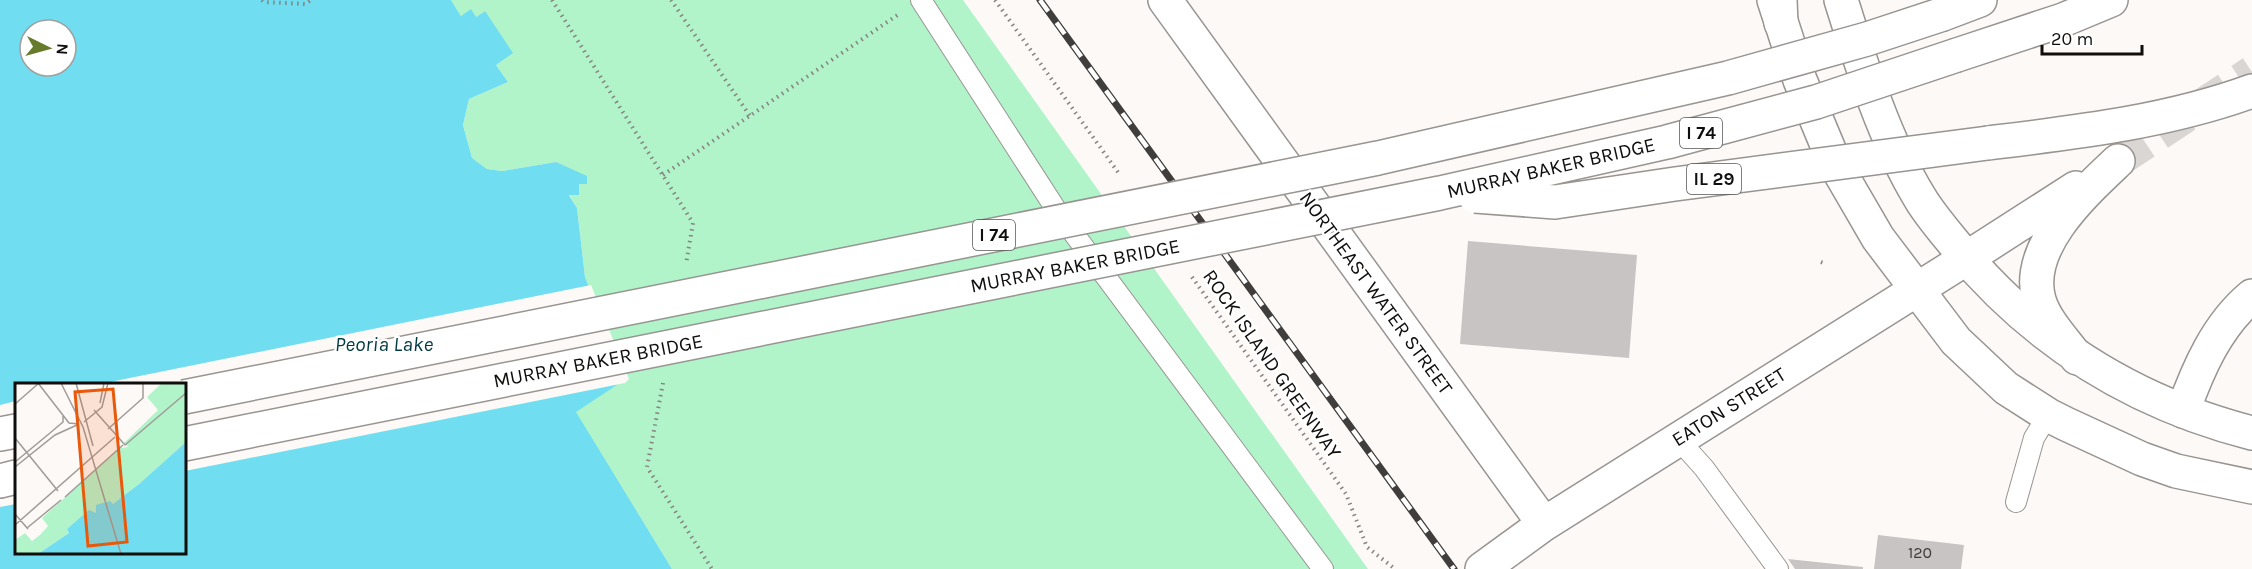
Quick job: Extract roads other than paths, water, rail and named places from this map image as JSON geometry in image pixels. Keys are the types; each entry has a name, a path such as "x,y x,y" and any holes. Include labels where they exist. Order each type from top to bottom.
{"main road":[{"name":"NORTHEAST WATER STREET","path":"1166,0 1544,524"},
{"path":"1841,0 1862,66 1904,170 1920,198 1967,258 2000,295 2077,358 2135,390 2182,411 2252,433"},
{"path":"1940,7 1980,0"},
{"name":"MURRAY BAKER BRIDGE","path":"186,444 1440,193 1667,142 1815,102 2062,20 2111,0"},
{"name":"I 74","path":"186,397 1378,158 1728,78 1800,59 1940,7"},
{"path":"1778,8 1800,80 1834,164 1878,238 1956,342 2006,388 2048,415 2142,459 2176,471 2252,487"},
{"name":"IL 29","path":"1440,193 1555,202 1675,184 2096,130 2168,116 2252,91"},
{"name":"EATON STREET","path":"1544,524 1916,291 2118,161 2088,190 2055,229 2038,271 2039,300 2046,315 2077,358"},
{"path":"2182,411 2208,354 2227,320 2252,296"},
{"path":"0,434 15,431"},
{"path":"0,481 15,477"},
{"path":"1482,569 1544,524"}],"lane":[{"path":"921,0 1057,211 1323,569"},
{"path":"2016,502 2034,438 2048,415"},
{"path":"1678,439 1704,468 1778,569"}],"water":[{"name":"Peoria Lake","path":"0,0 451,0 461,16 471,9 476,17 485,11 513,53 496,65 508,82 469,99 463,125 472,158 487,169 502,171 556,162 587,176 587,184 579,184 579,195 569,195 577,208 585,277 626,379 576,412 672,569 0,569"}],"tunnel":[{"path":"2118,161 2252,72"}],"railway":[{"path":"1040,0 1454,569"}]}
